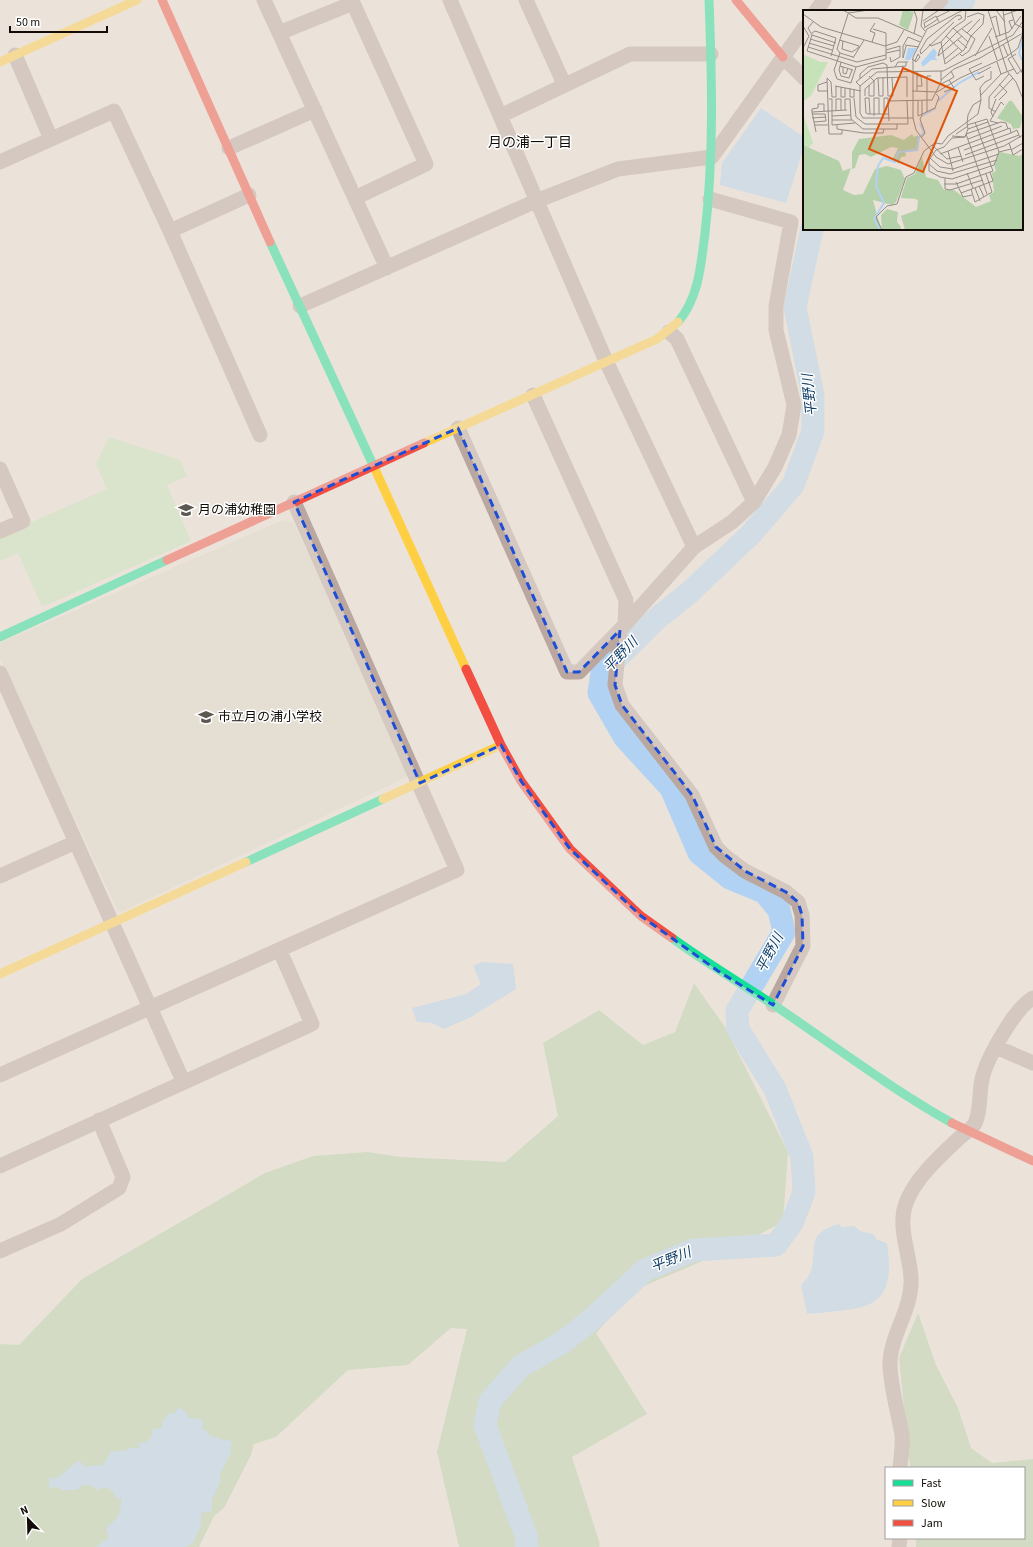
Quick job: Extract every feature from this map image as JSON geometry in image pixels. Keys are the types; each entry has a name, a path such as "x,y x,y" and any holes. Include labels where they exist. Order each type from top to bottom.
{"street":[{"path":"0,62 138,0"},
{"path":"162,0 249,195 501,745 521,781 570,849 641,916 718,972 772,1006 908,1098 966,1131 1033,1161"},
{"path":"264,0 387,268"},
{"path":"450,0 606,361 694,547"},
{"path":"526,0 564,84"},
{"path":"0,637 374,465 657,339 669,332 687,311 698,281 710,199 712,157 709,0"},
{"path":"736,0 783,57 803,77"},
{"path":"817,10 824,0"},
{"path":"931,10 941,0"},
{"path":"280,33 353,2 426,164 355,198"},
{"path":"300,306 536,201 618,169 712,157 803,29"},
{"path":"500,116 564,84 630,54 711,54"},
{"path":"15,55 51,139"},
{"path":"229,148 315,110"},
{"path":"0,162 114,111 170,231 260,435"},
{"path":"170,231 249,195"},
{"path":"458,428 567,672 579,672 623,627 694,547 732,522 754,502 775,467 789,435 794,406 776,330 776,306 791,222 710,199"},
{"path":"669,332 677,339 754,502"},
{"path":"533,394 626,600 615,685 622,705 692,795 716,847 745,871 786,892 798,902 802,915 803,946 772,1006"},
{"path":"0,469 23,521 0,531"},
{"path":"0,1075 280,951 457,870 294,502"},
{"path":"0,673 183,1081"},
{"path":"0,974 420,784 501,745"},
{"path":"0,875 76,842"},
{"path":"0,1166 183,1081 312,1024 280,951"},
{"path":"900,1467 902,1437 890,1366 892,1350 909,1300 911,1279 903,1216 906,1204 918,1182 976,1122 982,1078 996,1047 1013,1017 1028,1001 1033,998"},
{"path":"996,1047 1033,1063"},
{"path":"0,1251 61,1224 119,1188 123,1177 99,1120"}],"highlighted area":[{"path":"458,428 567,672 579,672 620,630 615,685 622,705 692,795 716,847 745,871 786,892 798,902 802,915 803,946 773,1005 718,971 641,916 570,849 521,781 501,745 420,783 294,502"}],"shaded area":[{"name":"市立月の浦小学校","path":"283,520 294,523 411,775 119,913 0,659 0,643"}],"green space":[{"path":"109,437 180,460 187,476 167,485 191,541 42,607 18,553 0,561 0,536 107,489 96,464"},
{"path":"694,983 725,1027 788,1152 783,1222 733,1248 637,1289 596,1333 647,1414 572,1457 600,1544 599,1547 459,1547 437,1452 467,1329 451,1328 408,1365 348,1370 276,1437 254,1444 251,1455 224,1508 214,1516 199,1547 176,1547 204,1505 97,1483 123,1490 127,1513 108,1547 0,1547 0,1344 19,1345 82,1279 265,1173 313,1156 367,1152 401,1157 505,1162 558,1116 543,1043 599,1010 643,1045 675,1032"},
{"path":"918,1313 936,1365 958,1408 971,1448 992,1463 1033,1459 1033,1547 916,1547 916,1539 1025,1539 1025,1467 910,1467 899,1358"}],"water":[{"path":"761,108 803,136 803,150 786,203 720,185 722,163"},
{"path":"482,962 513,964 516,989 471,1017 444,1029 432,1023 417,1022 412,1008 466,994 481,984 473,966"},
{"path":"839,1224 842,1227 854,1226 860,1231 873,1234 877,1240 887,1243 889,1266 887,1283 881,1295 872,1303 859,1308 807,1314 801,1285 808,1276 812,1266 816,1238 827,1228"},
{"path":"178,1407 185,1411 189,1418 203,1420 202,1429 207,1431 210,1436 232,1441 230,1455 220,1474 221,1480 212,1500 212,1512 207,1511 201,1514 201,1524 193,1543 185,1547 95,1547 109,1538 106,1528 119,1514 121,1497 116,1499 113,1491 106,1487 97,1490 92,1486 82,1485 77,1490 62,1490 57,1487 49,1488 49,1477 56,1479 79,1461 84,1467 96,1465 102,1466 110,1454 110,1450 117,1452 132,1448 139,1448 138,1444 147,1441 152,1437 152,1429 162,1428 162,1422 170,1413 175,1413"}],"waterway":[{"name":"平野川","path":"955,10 964,0"},
{"name":"平野川","path":"527,1547 526,1536 485,1425 490,1401 521,1366 563,1342 591,1320 645,1270 694,1250 776,1245 792,1223 804,1192 802,1157 775,1089 738,1029 737,1011 784,932 779,910 764,892 730,878 699,853 671,788 625,738 599,693 602,673 654,621 690,592 751,534 793,485 813,431 813,396 795,307 812,230"}],"traffic: fast":[{"path":"678,322 691,302 698,280 708,204 712,117 709,0"},
{"path":"270,242 374,467"},
{"path":"0,637 167,560"},
{"path":"246,862 383,799"},
{"path":"672,938 774,1005 884,1081 952,1123"}],"traffic: slow":[{"path":"0,62 137,0"},
{"path":"424,443 657,339 678,322"},
{"path":"374,467 466,669"},
{"path":"383,799 501,745"},
{"path":"0,974 246,862"}],"traffic: jam":[{"path":"162,0 270,242"},
{"path":"736,0 783,57"},
{"path":"167,560 424,443"},
{"path":"466,669 501,745 521,781 570,849 641,916 672,938"},
{"path":"952,1123 1033,1161"}],"place":[{"name":"月の浦幼稚園","path":"186,510"},
{"name":"市立月の浦小学校","path":"206,717"}],"district":[{"name":"月の浦一丁目","path":"530,143"}]}
